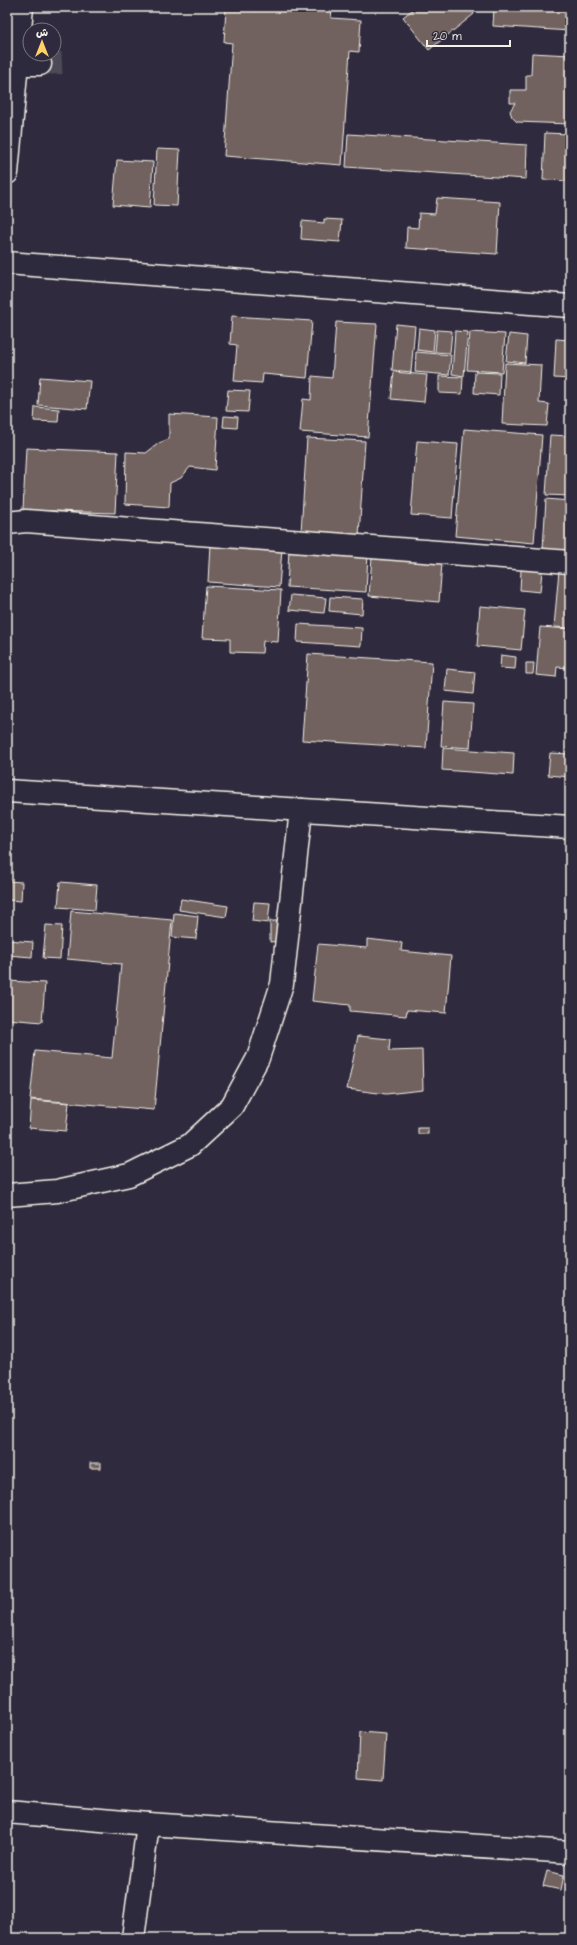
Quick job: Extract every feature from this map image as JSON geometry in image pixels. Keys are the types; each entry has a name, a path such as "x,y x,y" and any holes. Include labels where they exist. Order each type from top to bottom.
{"street":[{"path":"7,173 16,64 16,20"},
{"path":"16,64 40,64"},
{"path":"7,263 570,306"},
{"path":"7,522 26,522 570,562"},
{"path":"7,791 570,827"},
{"path":"7,1195 57,1191 129,1175 190,1145 232,1106 258,1058 282,984 301,810"},
{"path":"7,1812 148,1824 570,1852"},
{"path":"133,1938 148,1824"}],"building":[{"path":"256,7 332,10 331,18 361,20 359,52 350,51 342,165 224,156 232,43 224,42 226,8 256,11"},
{"path":"416,7 468,7 474,14 429,50 403,17"},
{"path":"494,7 570,7 570,31 493,26"},
{"path":"532,53 570,55 570,124 517,122 512,117 510,111 515,103 510,103 510,90 526,90 526,75 531,75"},
{"path":"545,133 570,134 570,181 543,180"},
{"path":"348,134 527,145 526,179 346,167"},
{"path":"157,149 180,150 177,206 154,205"},
{"path":"117,160 153,162 150,208 113,205"},
{"path":"437,198 500,202 497,254 406,248 407,227 418,228 419,213 435,214"},
{"path":"324,219 342,220 340,242 301,239 302,221 324,223"},
{"path":"232,316 312,321 307,378 263,374 262,383 234,381 237,345 230,344"},
{"path":"336,322 377,324 368,437 300,432 303,399 311,400 312,376 332,378"},
{"path":"396,324 415,326 411,372 392,370"},
{"path":"419,328 435,330 433,352 417,350"},
{"path":"437,330 452,331 450,353 435,352"},
{"path":"455,331 468,332 464,376 452,374"},
{"path":"470,332 505,334 502,372 467,370"},
{"path":"509,334 527,336 525,363 506,361"},
{"path":"556,339 570,340 570,379 554,378"},
{"path":"416,352 451,355 449,375 415,372"},
{"path":"505,363 541,365 539,403 549,404 547,426 502,424"},
{"path":"394,372 427,375 424,402 391,399"},
{"path":"475,372 500,373 499,395 474,393"},
{"path":"439,376 463,377 462,394 439,393"},
{"path":"40,377 90,381 87,409 38,405"},
{"path":"228,390 250,391 248,412 226,411"},
{"path":"35,407 59,409 58,422 34,421"},
{"path":"169,414 218,417 215,470 190,467 181,478 170,483 169,507 125,504 126,452 146,453 159,443 169,439"},
{"path":"224,416 238,417 237,428 223,427"},
{"path":"464,429 542,435 534,543 455,536"},
{"path":"550,435 570,436 570,496 546,495"},
{"path":"307,438 365,441 359,536 301,532"},
{"path":"417,441 458,444 452,518 411,515"},
{"path":"26,448 118,452 115,513 23,510"},
{"path":"546,499 570,501 570,551 543,549"},
{"path":"210,544 282,549 279,587 208,582"},
{"path":"289,549 368,554 366,592 287,587"},
{"path":"372,557 442,563 439,602 369,596"},
{"path":"521,570 542,571 540,592 520,590"},
{"path":"559,570 570,570 570,628 554,627"},
{"path":"206,586 281,590 278,642 263,641 262,653 230,652 230,639 202,638"},
{"path":"291,595 326,598 324,613 289,610"},
{"path":"330,597 363,599 362,614 329,611"},
{"path":"480,606 525,610 521,650 477,646"},
{"path":"298,624 362,628 361,646 297,642"},
{"path":"540,627 570,629 570,668 557,667 556,677 536,675"},
{"path":"308,654 432,662 426,748 302,740"},
{"path":"501,655 516,657 515,669 500,668"},
{"path":"526,663 534,663 533,674 526,674"},
{"path":"447,669 475,672 473,694 445,691"},
{"path":"444,702 473,704 470,748 441,746"},
{"path":"443,748 514,753 513,775 442,770"},
{"path":"550,753 570,754 570,777 548,775"},
{"path":"7,881 22,882 21,901 7,900"},
{"path":"60,882 97,885 95,910 58,907"},
{"path":"181,899 228,906 226,917 179,910"},
{"path":"254,902 270,903 268,923 252,921"},
{"path":"71,911 172,920 154,1110 30,1099 35,1051 112,1058 121,964 67,959"},
{"path":"174,913 198,916 196,939 172,937"},
{"path":"270,921 280,921 281,941 270,942"},
{"path":"46,925 62,926 60,959 43,958"},
{"path":"367,939 402,943 401,951 451,956 446,1013 407,1010 406,1016 350,1011 350,1005 312,1001 318,944 367,948"},
{"path":"7,940 33,942 32,957 7,955"},
{"path":"7,981 45,983 42,1022 7,1019"},
{"path":"358,1036 390,1039 389,1051 422,1050 423,1090 386,1094 347,1089"},
{"path":"31,1100 69,1103 66,1131 29,1128"},
{"path":"418,1128 428,1128 428,1134 418,1134"},
{"path":"90,1463 101,1463 101,1468 90,1468"},
{"path":"360,1732 386,1734 383,1780 358,1778"},
{"path":"547,1871 564,1875 561,1890 543,1886"}],"tunnel":[{"path":"40,64 62,63"}]}
